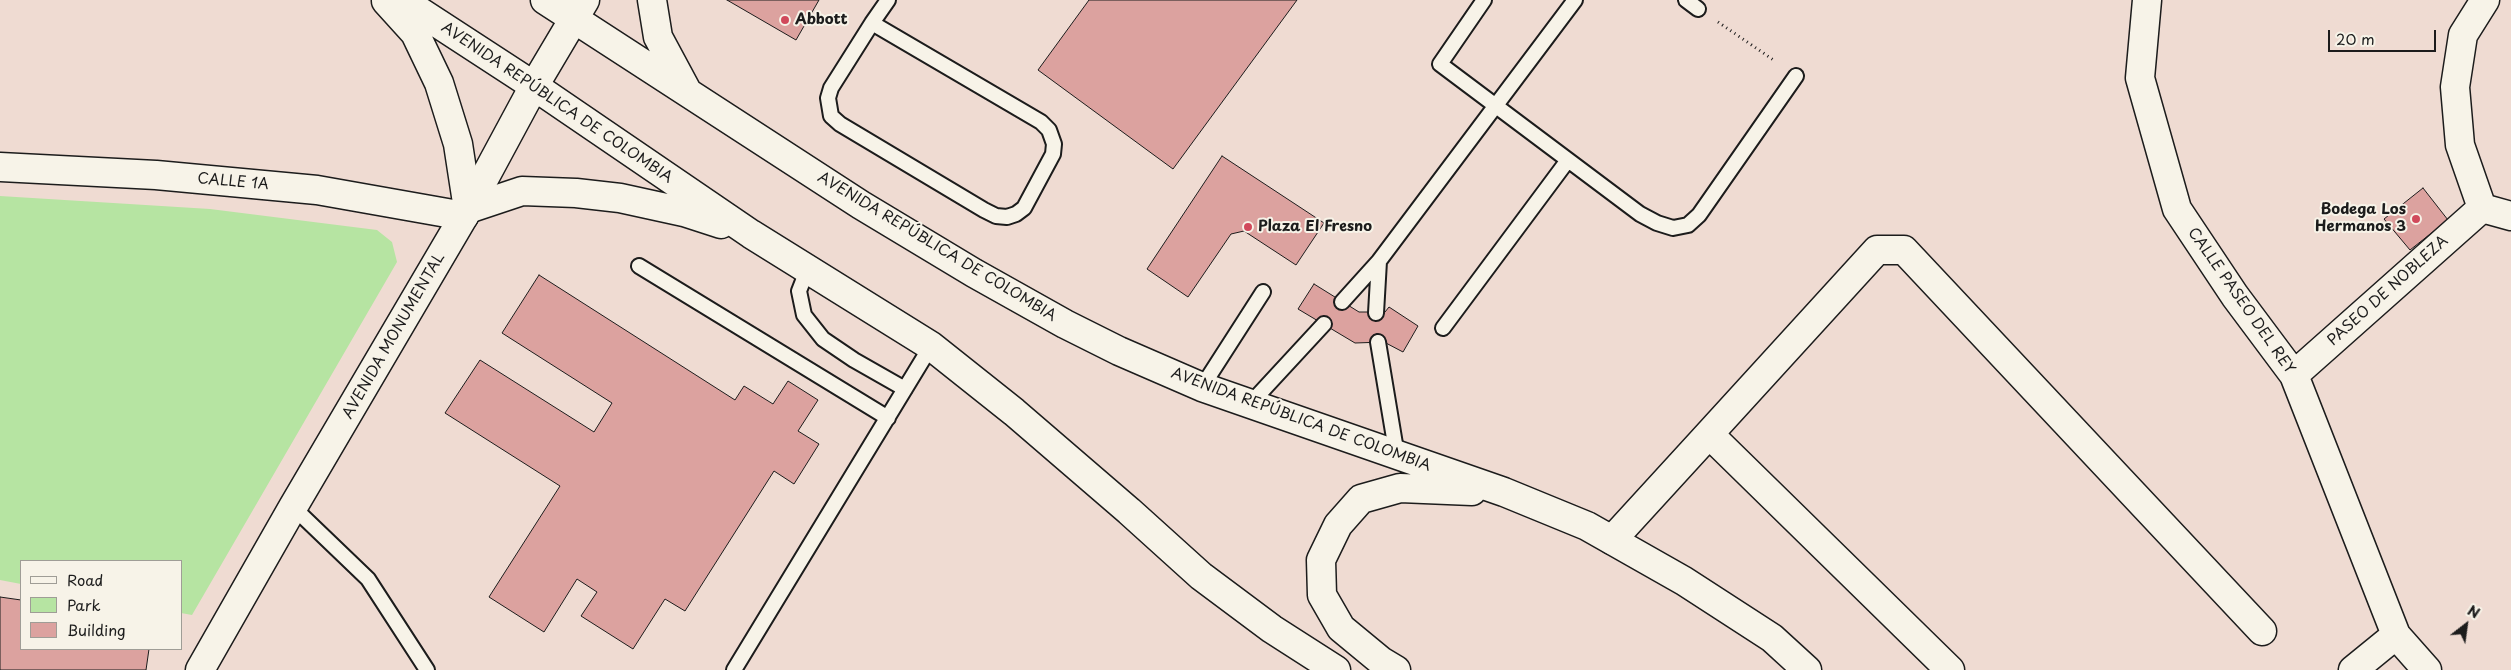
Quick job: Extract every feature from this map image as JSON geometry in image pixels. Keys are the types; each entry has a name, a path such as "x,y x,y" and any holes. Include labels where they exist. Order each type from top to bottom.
{"main road":[{"path":"385,0 415,33 439,83 458,144 466,212 522,191 576,193 620,198 684,212 751,234"},
{"name":"AVENIDA REPÚBLICA DE COLOMBIA","path":"402,0 534,86 751,234 931,346 1014,412 1201,576 1272,629 1336,670"},
{"name":"AVENIDA REPÚBLICA DE COLOMBIA","path":"545,0 579,10 688,92 861,204 974,273 1119,351 1202,387 1504,492 1587,526 1684,581 1772,638 1807,670"},
{"path":"652,0 658,37 688,92"},
{"name":"CALLE PASEO DEL REY","path":"2146,0 2140,78 2177,209 2234,296 2294,375 2396,635 2427,670"},
{"path":"2485,0 2463,35 2456,87 2460,146 2482,208 2511,216"},
{"name":"AVENIDA MONUMENTAL","path":"200,670 466,212 534,86 579,10"},
{"name":"CALLE 1A","path":"0,167 156,176 317,190 466,212"},
{"name":"PASEO DE NOBLEZA","path":"2294,375 2482,208"},
{"path":"1612,540 1877,250 1904,250 2262,631"},
{"path":"1710,434 1950,670"},
{"path":"1396,670 1381,661 1341,628 1322,595 1321,560 1338,526 1361,500 1400,488 1504,492"},
{"path":"2353,670 2396,635"}],"lane":[{"path":"872,23 1041,122 1049,130 1054,144 1053,154 1024,208 1016,214 1007,217 996,216 840,124 831,116 828,98 831,88 872,23 888,0"},
{"path":"1484,0 1440,64 1640,214 1657,223 1673,228 1688,225 1699,214 1796,76"},
{"path":"1342,302 1379,261 1575,0"},
{"path":"1686,0 1698,9"},
{"path":"1442,328 1568,160"},
{"path":"1376,312 1379,261"},
{"path":"639,266 888,418"},
{"path":"808,268 799,291 804,315 823,339 854,360 905,389"},
{"path":"1202,387 1263,292"},
{"path":"1250,404 1324,324"},
{"path":"1378,342 1397,456"},
{"path":"734,670 931,346"},
{"path":"293,507 368,578 427,670"}],"path":[{"path":"1698,9 1796,76"}],"green space":[{"path":"0,196 210,209 377,230 392,242 397,262 192,615 182,613 182,560 20,560 20,584 0,580"}],"building":[{"name":"Abbott","path":"727,0 819,0 796,40"},
{"path":"1089,0 1297,0 1173,169 1038,70"},
{"name":"Plaza El Fresno","path":"1222,156 1324,223 1296,265 1244,231 1231,234 1188,297 1147,269"},
{"name":"Bodega Los Hermanos 3","path":"2423,188 2448,220 2410,250 2384,219"},
{"path":"539,275 735,400 744,386 773,404 788,381 818,400 798,431 819,444 794,484 774,471 685,611 665,599 633,649 581,616 597,592 577,579 544,632 489,597 560,486 445,413 480,360 594,432 612,403 502,333"},
{"path":"1314,284 1359,312 1385,312 1389,307 1418,326 1403,352 1384,342 1355,343 1298,309"},
{"path":"0,597 20,600 20,650 149,650 146,670 0,670"}],"place":[{"name":"Abbott","path":"785,20"},
{"name":"Bodega Los Hermanos 3","path":"2416,219"},
{"name":"Plaza El Fresno","path":"1248,227"}]}
